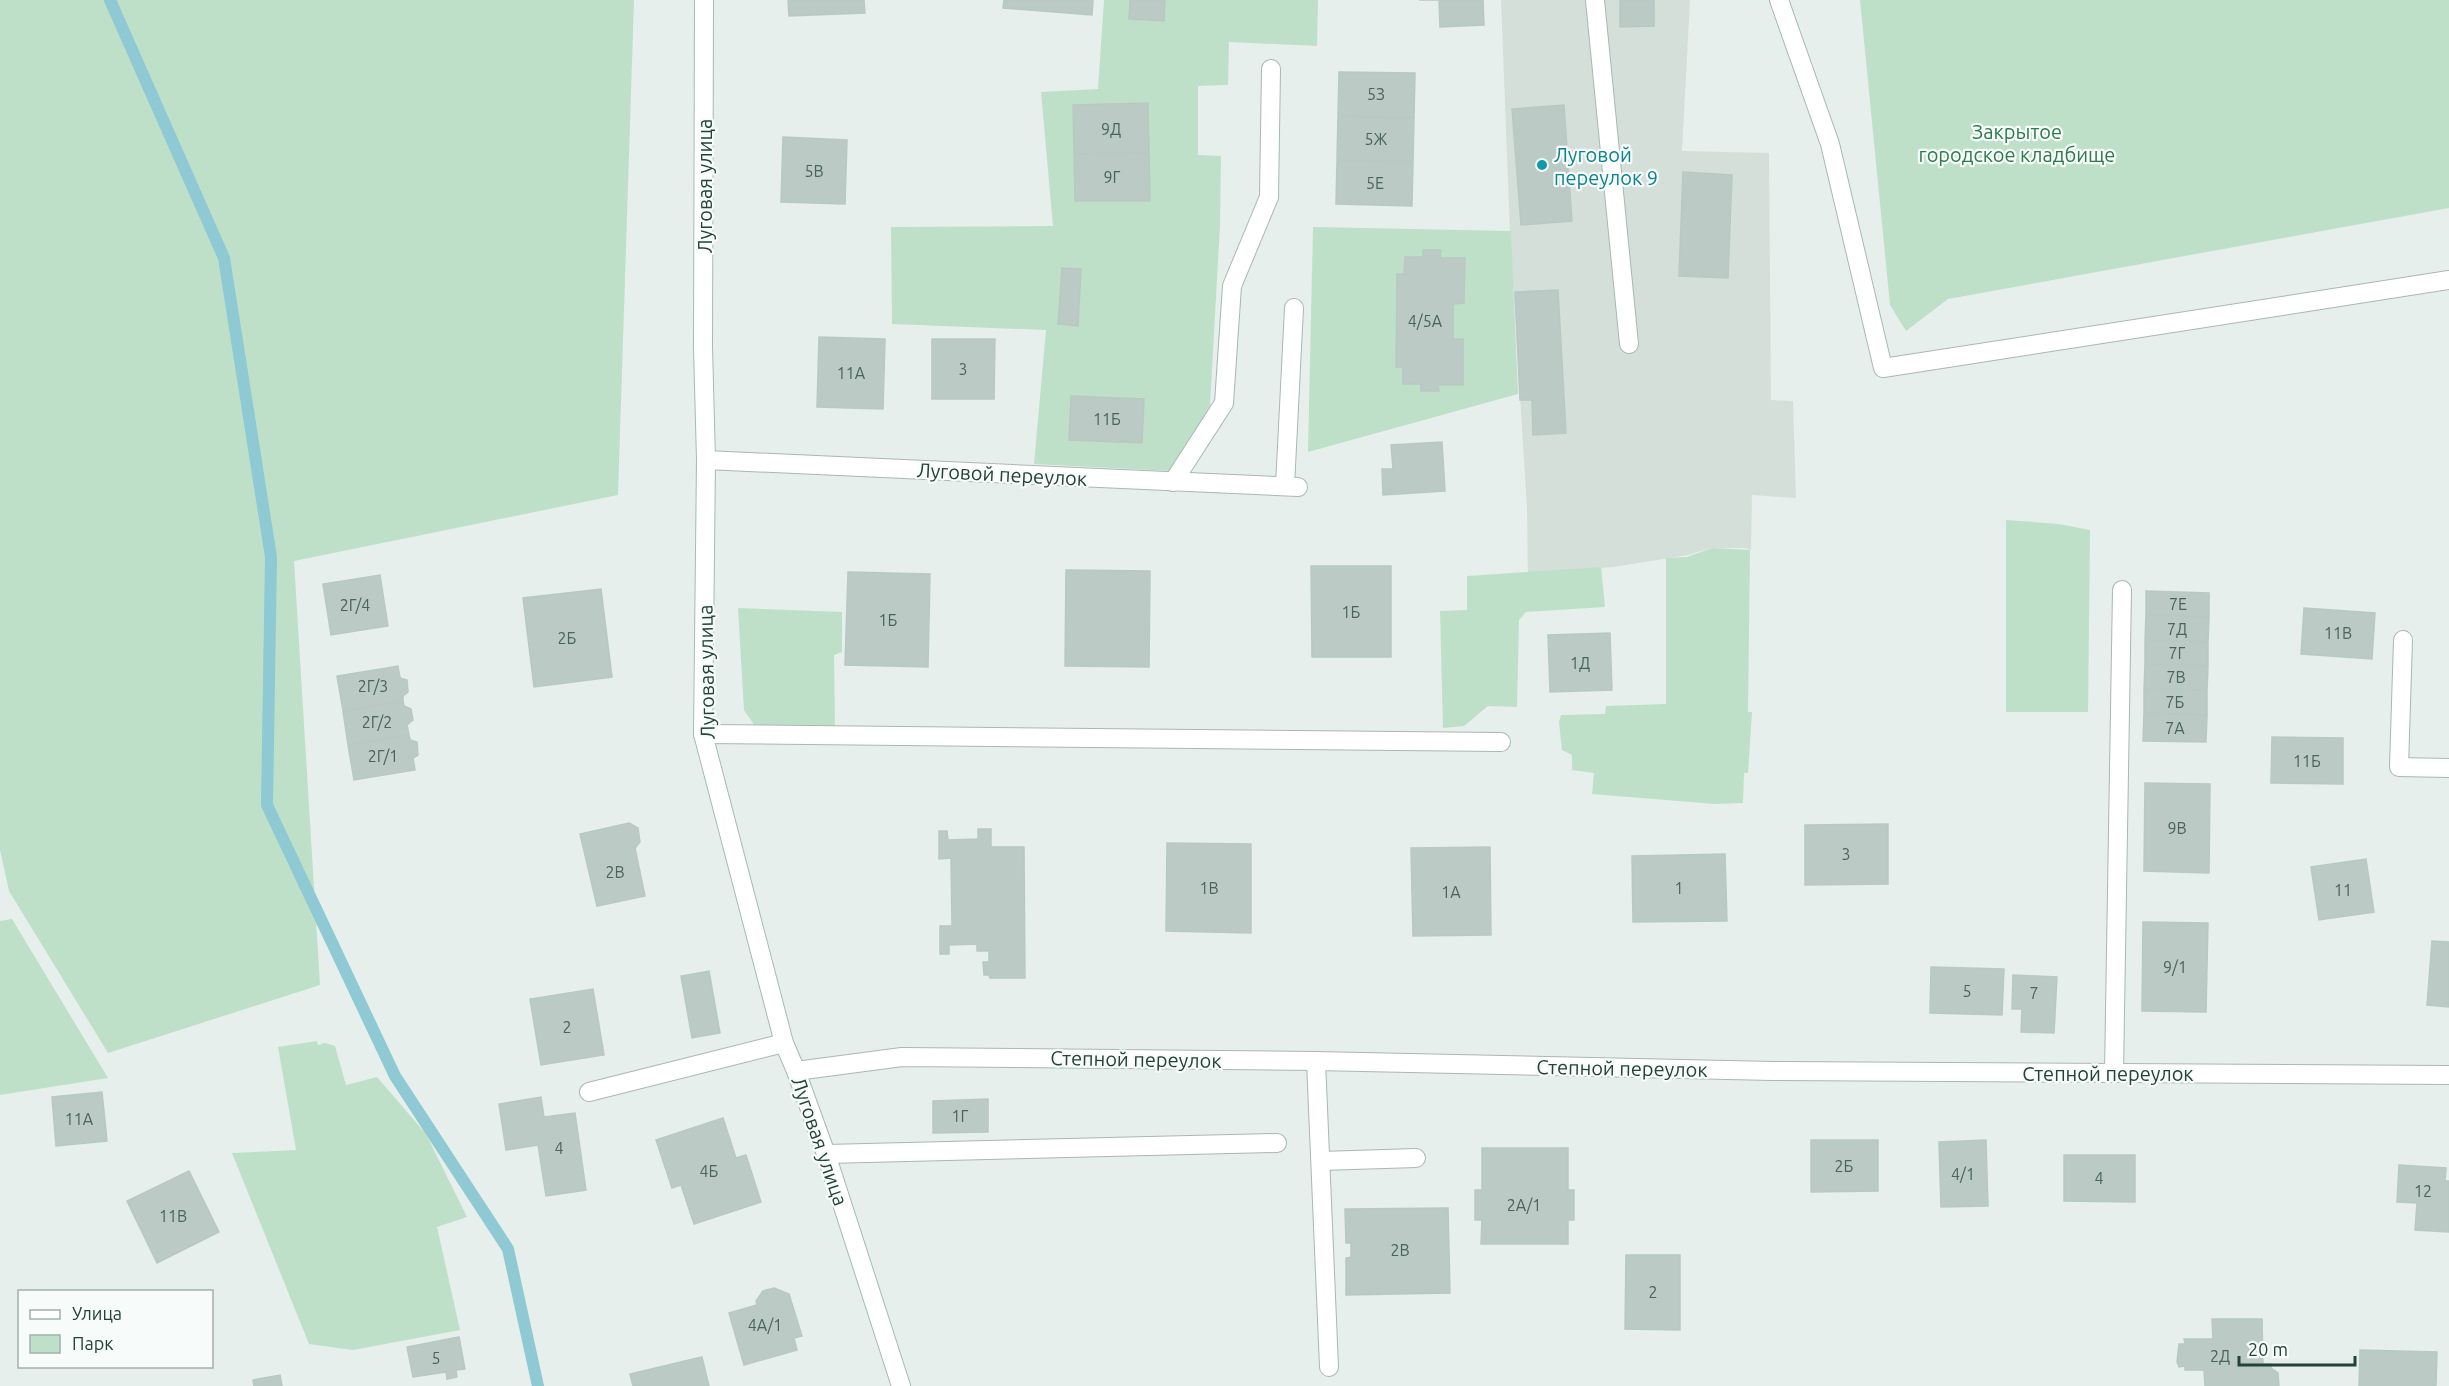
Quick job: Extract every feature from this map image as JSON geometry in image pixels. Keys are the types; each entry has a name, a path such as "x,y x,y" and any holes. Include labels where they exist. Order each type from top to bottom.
{"street":[{"name":"Луговая улица","path":"704,0 703,348 706,460 703,734 784,1043 825,1154 902,1386"},
{"path":"1595,0 1629,344"},
{"path":"1779,0 1830,144 1883,368 2449,280"},
{"path":"1173,482 1224,403 1232,286 1269,197 1271,69"},
{"name":"Луговой переулок","path":"706,460 1292,486 1294,308"},
{"path":"2114,1073 2122,590"},
{"path":"2403,640 2399,766 2449,768"},
{"path":"703,734 1501,742"},
{"path":"589,1092 784,1043"},
{"name":"Степной переулок","path":"796,1071 902,1057 1316,1061 1773,1071 2449,1075"},
{"path":"1316,1061 1329,1368"},
{"path":"825,1154 1276,1143"},
{"path":"1321,1161 1416,1158"}],"shaded area":[{"path":"1501,0 1690,0 1682,151 1769,153 1771,400 1793,401 1796,498 1752,495 1751,550 1711,548 1688,555 1613,567 1528,574 1527,509 1510,232"}],"green space":[{"path":"0,0 634,0 618,495 294,561 320,985 108,1053 9,891 0,850"},
{"path":"1104,0 1318,0 1317,46 1229,42 1228,85 1198,86 1198,155 1221,156 1220,225 1210,406 1172,471 1034,464 1046,330 892,324 891,227 1053,226 1041,92 1098,89"},
{"name":"Закрытое городское кладбище","path":"1860,0 2449,0 2449,208 1948,299 1906,331 1890,305"},
{"path":"1313,227 1511,231 1518,394 1308,452"},
{"path":"2006,520 2059,524 2090,530 2088,712 2006,712"},
{"path":"1712,548 1750,550 1748,712 1752,712 1748,773 1744,773 1743,803 1715,804 1592,794 1594,773 1572,770 1572,755 1562,750 1559,722 1561,715 1605,714 1606,706 1666,704 1666,558 1687,557"},
{"path":"1601,567 1605,607 1526,612 1519,620 1517,707 1488,706 1464,726 1443,728 1440,611 1467,610 1467,576"},
{"path":"738,608 842,612 842,652 834,655 835,726 755,726 744,710"},
{"path":"12,919 108,1078 0,1095 0,921"},
{"path":"317,1041 318,1045 325,1043 335,1046 346,1085 377,1077 426,1134 467,1217 437,1227 460,1330 353,1350 309,1344 232,1153 296,1150 278,1047"}],"building":[{"path":"788,0 864,0 865,13 789,16"},
{"path":"1004,0 1093,0 1092,15 1003,8"},
{"path":"1130,0 1165,0 1164,21 1129,19"},
{"path":"1439,0 1483,0 1484,25 1440,27"},
{"path":"1620,0 1654,0 1654,26 1620,27"},
{"path":"1339,72 1415,73 1414,118 1338,116"},
{"path":"1148,103 1149,153 1074,154 1073,105"},
{"name":"Луговой переулок 9","path":"1564,105 1572,221 1521,225 1512,109"},
{"path":"1338,116 1414,118 1413,162 1337,160"},
{"path":"783,137 847,140 845,204 781,202"},
{"path":"1149,153 1150,201 1075,201 1074,154"},
{"path":"1337,160 1413,162 1412,206 1336,204"},
{"path":"1683,172 1732,175 1728,278 1679,276"},
{"path":"1423,250 1441,250 1440,258 1465,258 1464,303 1453,304 1453,339 1463,339 1463,385 1438,385 1439,391 1421,391 1421,384 1403,384 1403,367 1396,367 1397,274 1404,274 1405,257 1423,257"},
{"path":"1062,268 1081,269 1078,326 1058,324"},
{"path":"1558,290 1566,433 1533,435 1532,400 1520,400 1515,292"},
{"path":"819,337 885,339 883,409 817,407"},
{"path":"932,339 995,339 994,399 932,399"},
{"path":"1071,396 1144,399 1142,443 1069,440"},
{"path":"1442,442 1445,491 1383,495 1382,469 1393,469 1391,445"},
{"path":"1311,566 1391,566 1391,657 1312,657"},
{"path":"1066,570 1150,571 1149,667 1065,666"},
{"path":"848,572 930,574 928,667 845,665"},
{"path":"380,575 388,626 331,635 323,584"},
{"path":"601,589 612,677 534,687 523,598"},
{"path":"2146,591 2209,593 2209,617 2146,615"},
{"path":"2304,608 2375,613 2372,659 2301,654"},
{"path":"2146,615 2209,617 2208,642 2145,640"},
{"path":"1610,633 1612,690 1550,692 1548,635"},
{"path":"2145,640 2208,642 2208,666 2145,664"},
{"path":"2145,664 2208,666 2207,690 2144,689"},
{"path":"398,666 400,678 407,680 408,692 403,696 403,701 343,711 337,676"},
{"path":"2144,689 2207,690 2207,715 2144,713"},
{"path":"403,701 404,706 411,709 413,720 407,725 409,735 348,745 343,711"},
{"path":"2144,713 2207,715 2206,742 2143,741"},
{"path":"409,735 410,740 417,742 418,755 413,758 415,770 354,780 348,745"},
{"path":"2272,737 2343,738 2343,784 2271,783"},
{"path":"2145,783 2210,784 2209,873 2144,871"},
{"path":"629,823 638,828 640,842 635,848 645,896 597,906 580,834"},
{"path":"1888,824 1888,884 1805,885 1805,825"},
{"path":"978,829 991,829 991,847 1024,847 1025,978 990,978 989,975 984,975 983,962 989,962 989,951 977,951 977,944 949,945 949,954 940,954 940,926 952,926 951,858 939,859 939,831 947,831 948,840 978,839"},
{"path":"1167,843 1251,844 1251,933 1166,931"},
{"path":"1490,847 1491,935 1413,936 1411,848"},
{"path":"1725,854 1727,921 1633,922 1632,856"},
{"path":"2366,859 2374,912 2319,920 2311,867"},
{"path":"2143,922 2208,923 2206,1012 2142,1011"},
{"path":"2432,941 2449,942 2449,1007 2427,1005"},
{"path":"1931,967 2004,969 2002,1015 1930,1013"},
{"path":"709,971 720,1033 692,1038 681,976"},
{"path":"2013,975 2057,977 2054,1033 2021,1032 2022,1009 2012,1009"},
{"path":"593,989 604,1055 541,1065 530,999"},
{"path":"102,1092 107,1141 56,1146 52,1097"},
{"path":"541,1097 544,1117 575,1113 586,1190 546,1196 538,1145 506,1150 499,1104"},
{"path":"988,1099 988,1132 933,1133 933,1101"},
{"path":"723,1118 736,1158 746,1155 761,1202 694,1224 681,1185 672,1188 656,1140"},
{"path":"1811,1140 1878,1140 1878,1191 1811,1192"},
{"path":"1986,1140 1988,1206 1941,1207 1939,1142"},
{"path":"1482,1148 1568,1148 1568,1190 1574,1190 1574,1220 1568,1220 1568,1244 1481,1244 1482,1220 1475,1220 1475,1190 1482,1190"},
{"path":"2064,1155 2135,1155 2135,1202 2064,1201"},
{"path":"2399,1165 2446,1168 2445,1181 2449,1181 2449,1232 2415,1230 2417,1203 2397,1202"},
{"path":"189,1171 219,1232 157,1263 127,1201"},
{"path":"1448,1208 1450,1293 1346,1295 1346,1258 1351,1257 1351,1243 1346,1243 1345,1209"},
{"path":"1626,1255 1680,1255 1680,1330 1625,1329"},
{"path":"774,1288 789,1294 802,1336 794,1338 797,1350 744,1365 729,1313 757,1305 756,1301 763,1291"},
{"path":"2212,1319 2262,1319 2263,1364 2271,1364 2271,1368 2278,1373 2279,1386 2205,1386 2204,1370 2185,1370 2185,1366 2179,1367 2177,1362 2179,1344 2185,1344 2184,1339 2213,1339"},
{"path":"459,1337 465,1369 456,1370 457,1377 447,1379 446,1372 413,1377 407,1347"},
{"path":"2360,1350 2437,1352 2436,1386 2359,1386"},
{"path":"702,1357 709,1386 633,1386 630,1374"},
{"path":"280,1375 282,1386 254,1386 253,1380"}],"waterway":[{"path":"110,0 224,258 271,557 267,805 395,1076 508,1249 538,1386"}],"place":[{"name":"Луговой переулок 9","path":"1542,165"}]}
